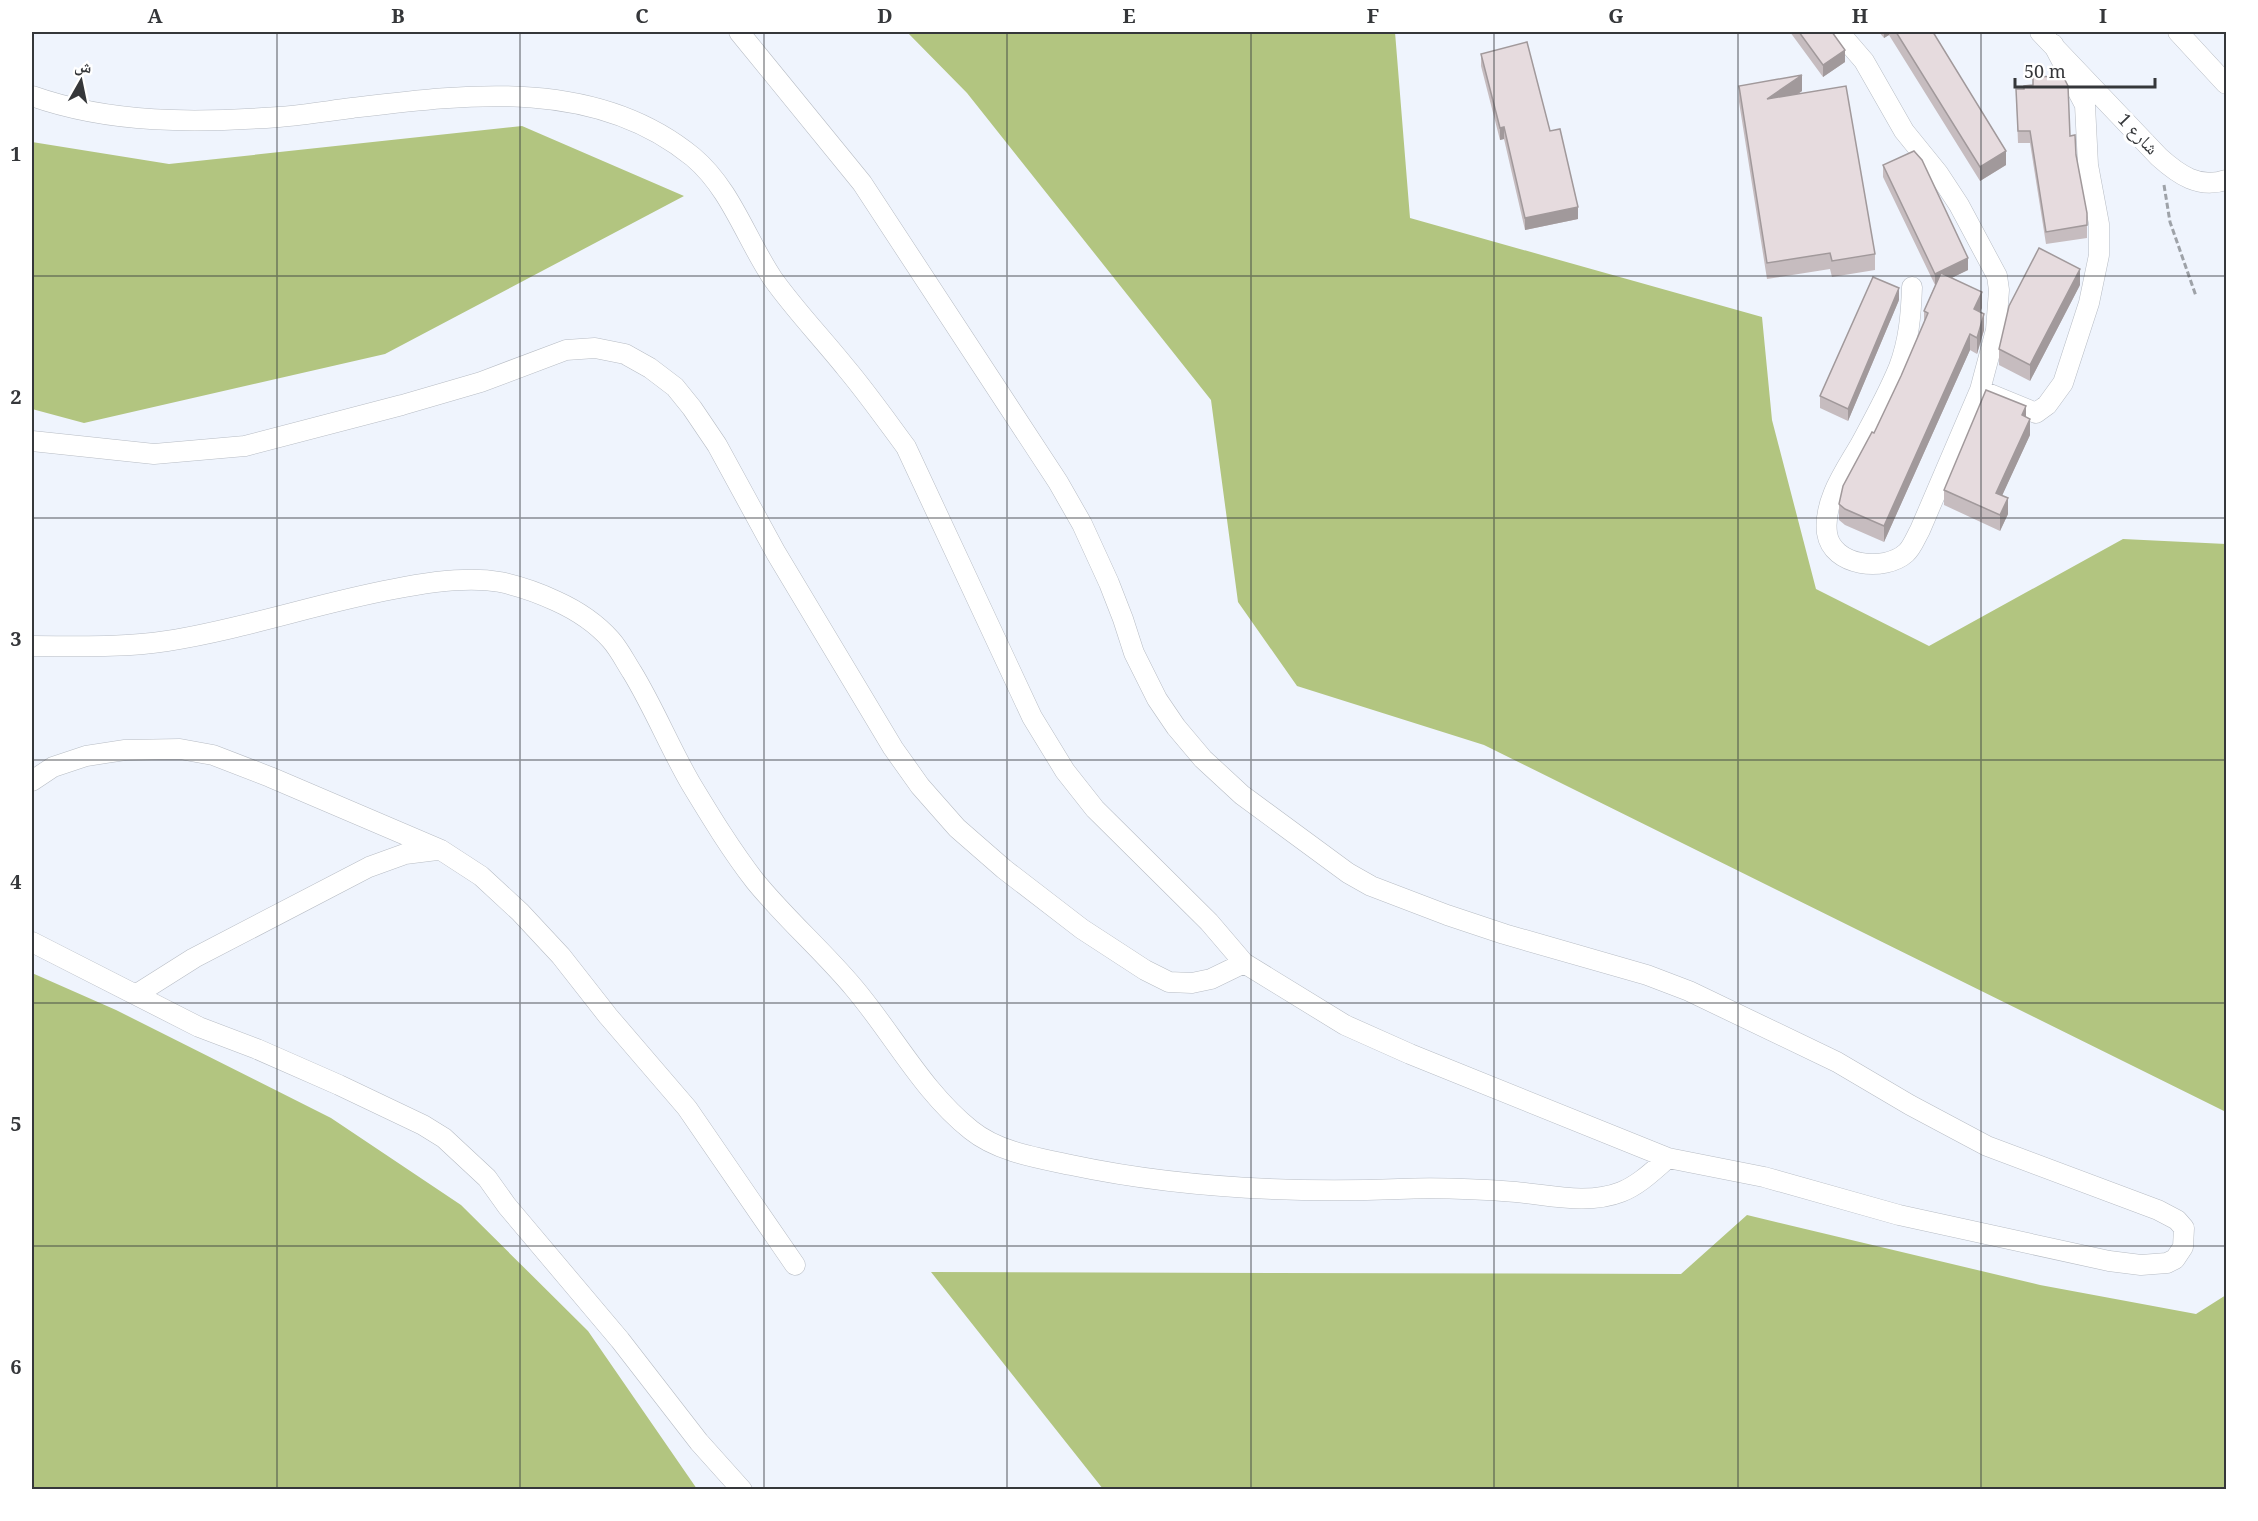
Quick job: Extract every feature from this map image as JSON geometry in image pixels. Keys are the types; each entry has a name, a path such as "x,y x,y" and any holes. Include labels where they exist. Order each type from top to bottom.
{"street":[{"path":"32,96 87,112 157,120 281,117 458,96 538,97 610,111 640,124 691,156 705,169 735,211 773,278 906,447 1032,717 1065,771 1095,809 1209,922 1245,963 1345,1025 1420,1059 1668,1158 1764,1177 1910,1218 2109,1262 2141,1265 2162,1264 2175,1259 2183,1247 2184,1228 2168,1215 1988,1146 1910,1106 1837,1062 1689,991 1638,972 1503,934 1371,886 1348,873 1242,795 1203,759 1176,727 1157,699 1134,653 1124,619 1082,524 1058,482 862,183 739,32"},
{"path":"1839,32 1864,61 1904,131 1938,173 1959,205 1997,276 1999,290 1996,330 1980,390 1920,530 1908,552 1890,563 1872,565 1858,562 1835,549 1827,534 1827,514 1838,485 1884,401 1899,367 1910,335 1912,286"},
{"path":"2178,32 2226,84"},
{"path":"1980,390 2036,413 2047,405 2063,383 2093,285 2099,255 2099,224 2088,165 2085,105 2047,38"},
{"name":"شارع 1","path":"2047,38 2159,157 2176,171 2196,182 2208,184 2226,180"},
{"path":"32,441 154,454 244,446 414,402 481,382 566,350 595,348 625,354 650,368 675,387 692,408 717,445 776,553 893,748 920,786 957,828 1004,869 1082,929 1145,970 1169,982 1192,983 1211,979 1245,963"},
{"path":"32,646 101,647 165,642 352,597 417,584 481,581 521,588 553,599 577,612 597,626 614,643 641,686 687,778 723,837 756,882 857,992 954,1115 976,1134 995,1145 1059,1163 1111,1174 1182,1184 1248,1189 1356,1191 1420,1188 1510,1192 1580,1199 1618,1193 1633,1186 1668,1158"},
{"path":"32,781 53,767 86,756 125,750 180,749 213,755 270,777 441,850 481,876 520,912 561,956 608,1016 687,1108 795,1265"},
{"path":"137,994 194,958 369,867 405,854 441,850"},
{"path":"32,942 199,1027 257,1049 412,1120 444,1138 487,1178 620,1340 699,1442 742,1490"}],"path":[{"path":"2159,157 2170,222 2196,296"}],"green space":[{"path":"907,32 1395,32 1410,218 1762,317 1772,420 1816,589 1929,646 2123,539 2226,544 2226,1112 1484,745 1297,686 1238,602 1211,400 967,93"},
{"path":"522,126 684,196 385,354 84,423 32,409 32,142 169,164"},
{"path":"32,973 116,1010 331,1118 461,1205 588,1331 697,1489 32,1489"},
{"path":"1747,1215 2040,1285 2196,1314 2226,1295 2226,1489 1103,1489 931,1272 1681,1274"}],"building":[{"path":"1799,32 1832,32 1845,50 1823,65"},
{"path":"1896,32 1933,32 2006,151 1980,167"},
{"path":"1527,42 1550,131 1560,129 1578,207 1525,218 1504,127 1500,128 1481,54"},
{"path":"1802,75 1767,99 1846,86 1875,254 1832,261 1830,253 1767,263 1739,86"},
{"path":"2063,76 2068,86 2070,136 2075,135 2087,225 2046,232 2030,131 2018,131 2016,89 2024,89 2024,86 2033,85 2033,77"},
{"path":"1914,151 1922,160 1968,258 1935,274 1883,165"},
{"path":"2039,248 2080,269 2030,365 1999,349 2009,306"},
{"path":"1941,273 1982,292 1974,309 1984,314 1977,338 1970,334 1884,526 1845,509 1839,504 1843,486 1872,432 1874,433 1901,376 1928,313 1924,311"},
{"path":"1873,277 1899,288 1848,409 1820,396"},
{"path":"1986,390 2026,406 2022,415 2030,419 1996,493 2008,498 2000,515 1944,490"}]}
